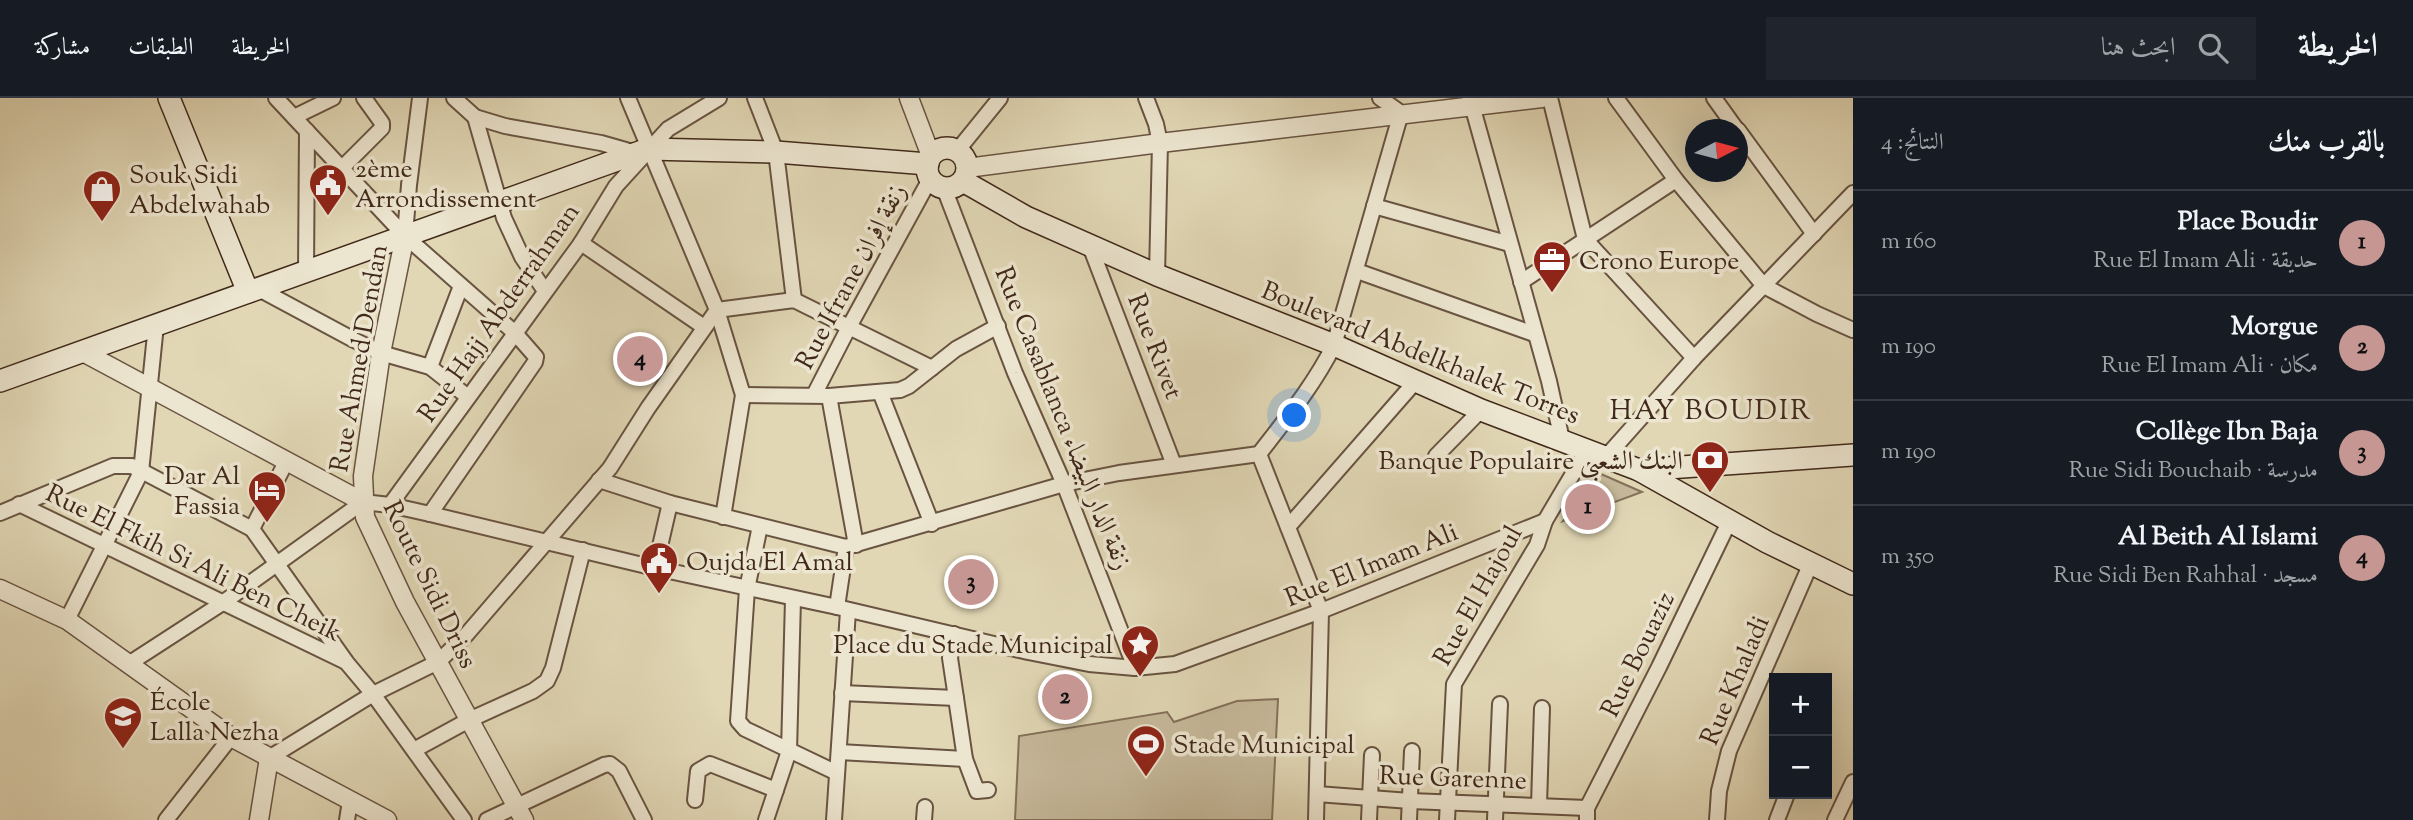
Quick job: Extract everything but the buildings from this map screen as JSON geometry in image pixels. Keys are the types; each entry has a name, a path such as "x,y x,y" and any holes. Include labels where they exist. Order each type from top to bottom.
{"main road":[{"path":"169,98 254,290"},
{"path":"0,382 642,151 776,152 946,170"},
{"name":"Boulevard Abdelkhalek Torres","path":"946,170 1026,217 1090,246 1334,345 1481,410 1639,470 1729,522 1853,584"},
{"path":"1639,470 1853,455"}],"street":[{"path":"276,98 405,236 534,353 536,362 430,514"},
{"path":"294,117 333,98"},
{"path":"342,168 382,128 382,122 365,98"},
{"name":"Rue Ahmed Dendan","path":"363,502 363,476 381,353 405,236 420,98"},
{"path":"454,98 475,117 505,126 642,151"},
{"path":"628,98 642,151 717,310 743,395 723,517"},
{"name":"Rue Hajj Abderrahman","path":"390,505 581,243 616,186 642,151 668,129 719,98"},
{"path":"755,98 776,152 794,300"},
{"name":"Rue Casablanca زنقة الدار البيضاء","path":"909,98 946,170 1015,373 1064,484 1135,668"},
{"name":"Rue Ifrane زنقة إفران","path":"822,396 849,327 946,170 1000,98"},
{"path":"1146,98 1160,143 1157,275"},
{"path":"1380,98 1401,113"},
{"path":"946,170 1471,102 1542,98"},
{"path":"1550,98 1585,239 1694,358"},
{"path":"1616,98 1676,180 1764,286 1853,330"},
{"path":"1714,98 1729,119"},
{"path":"1471,102 1549,381 1562,440"},
{"path":"599,480 723,517 851,546 1064,484 1259,454 1324,365 1334,345 1401,113"},
{"path":"475,117 512,239 545,291"},
{"path":"306,271 307,131"},
{"path":"1748,145 1814,234"},
{"path":"1521,282 1676,180"},
{"path":"1545,521 1597,453 1694,358 1853,192"},
{"path":"1374,206 1510,244"},
{"path":"581,243 704,327"},
{"name":"Rue Rivet","path":"1090,246 1174,465"},
{"path":"1357,271 1534,334"},
{"path":"430,367 461,286"},
{"path":"254,290 381,353 430,367 468,397"},
{"path":"259,820 269,758 373,694 438,662 467,634 620,455 717,310 794,300 932,368"},
{"path":"67,620 141,472 156,325"},
{"path":"743,395 822,396 905,388 963,345 998,326"},
{"name":"Route Sidi Driss","path":"83,352 363,502 365,517 399,590 520,813"},
{"path":"1288,527 1415,382"},
{"path":"880,392 932,524"},
{"path":"822,396 851,546 842,609 842,692 834,820"},
{"path":"1436,456 1481,410"},
{"path":"1259,454 1321,611 1316,820"},
{"path":"252,529 286,462"},
{"path":"0,513 113,466 132,466 252,529 347,663 373,694 464,820"},
{"path":"130,663 221,604 363,502"},
{"name":"Rue El Imam Ali","path":"363,502 390,505 655,568 1077,662 1135,668 1175,664 1321,611 1545,521"},
{"path":"655,568 670,503"},
{"name":"Rue El Fkih Si Ali Ben Cheik","path":"19,504 347,663"},
{"name":"Rue El Hajoul","path":"1447,820 1454,684 1537,545 1545,521"},
{"name":"Rue Bouaziz","path":"1587,814 1729,522"},
{"path":"760,526 747,589 738,721 745,729 837,773"},
{"path":"414,750 469,720 534,691 547,681 553,668 583,550"},
{"name":"Rue Khaladi","path":"1717,820 1719,791 1729,751 1811,563"},
{"path":"0,589 67,620 230,737 387,820"},
{"path":"766,820 789,751 793,599"},
{"path":"954,634 950,658 965,759 977,791 988,790"},
{"path":"842,692 956,698"},
{"path":"1495,820 1500,704"},
{"path":"1539,805 1542,708"},
{"path":"166,820 230,737"},
{"path":"1409,820 1412,751"},
{"path":"839,752 965,759"},
{"path":"1369,820 1372,755"},
{"path":"695,800 698,771 707,764 713,764 776,790"},
{"path":"487,820 520,813 604,765 613,765 619,771 644,820"},
{"path":"1835,820 1853,782"},
{"name":"Rue Garenne","path":"1317,794 1410,801 1539,805 1556,813 1587,814"},
{"path":"1777,820 1785,799"},
{"path":"347,820 350,801"}],"shaded area":[{"path":"1601,474 1642,492 1563,521"},
{"name":"Stade Municipal","path":"1278,699 1272,820 1015,820 1019,736 1167,712 1174,722 1237,701"}],"place":[{"name":"2ème Arrondissement","path":"328,217"},
{"name":"Souk Sidi Abdelwahab","path":"102,223"},
{"name":"Crono Europe","path":"1552,294"},
{"name":"Al Beith Al Islami","path":"640,359"},
{"name":"Banque Populaire البنك الشعبي","path":"1710,494"},
{"name":"Place Boudir","path":"1588,507"},
{"name":"Dar Al Fassia","path":"267,524"},
{"name":"Collège Ibn Baja","path":"971,582"},
{"name":"Oujda El Amal","path":"659,595"},
{"name":"Place du Stade Municipal","path":"1140,678"},
{"name":"Morgue","path":"1065,697"},
{"name":"École Lalla Nezha","path":"123,750"},
{"name":"Stade Municipal","path":"1146,778"}],"district":[{"name":"HAY BOUDIR","path":"1711,409"}]}
